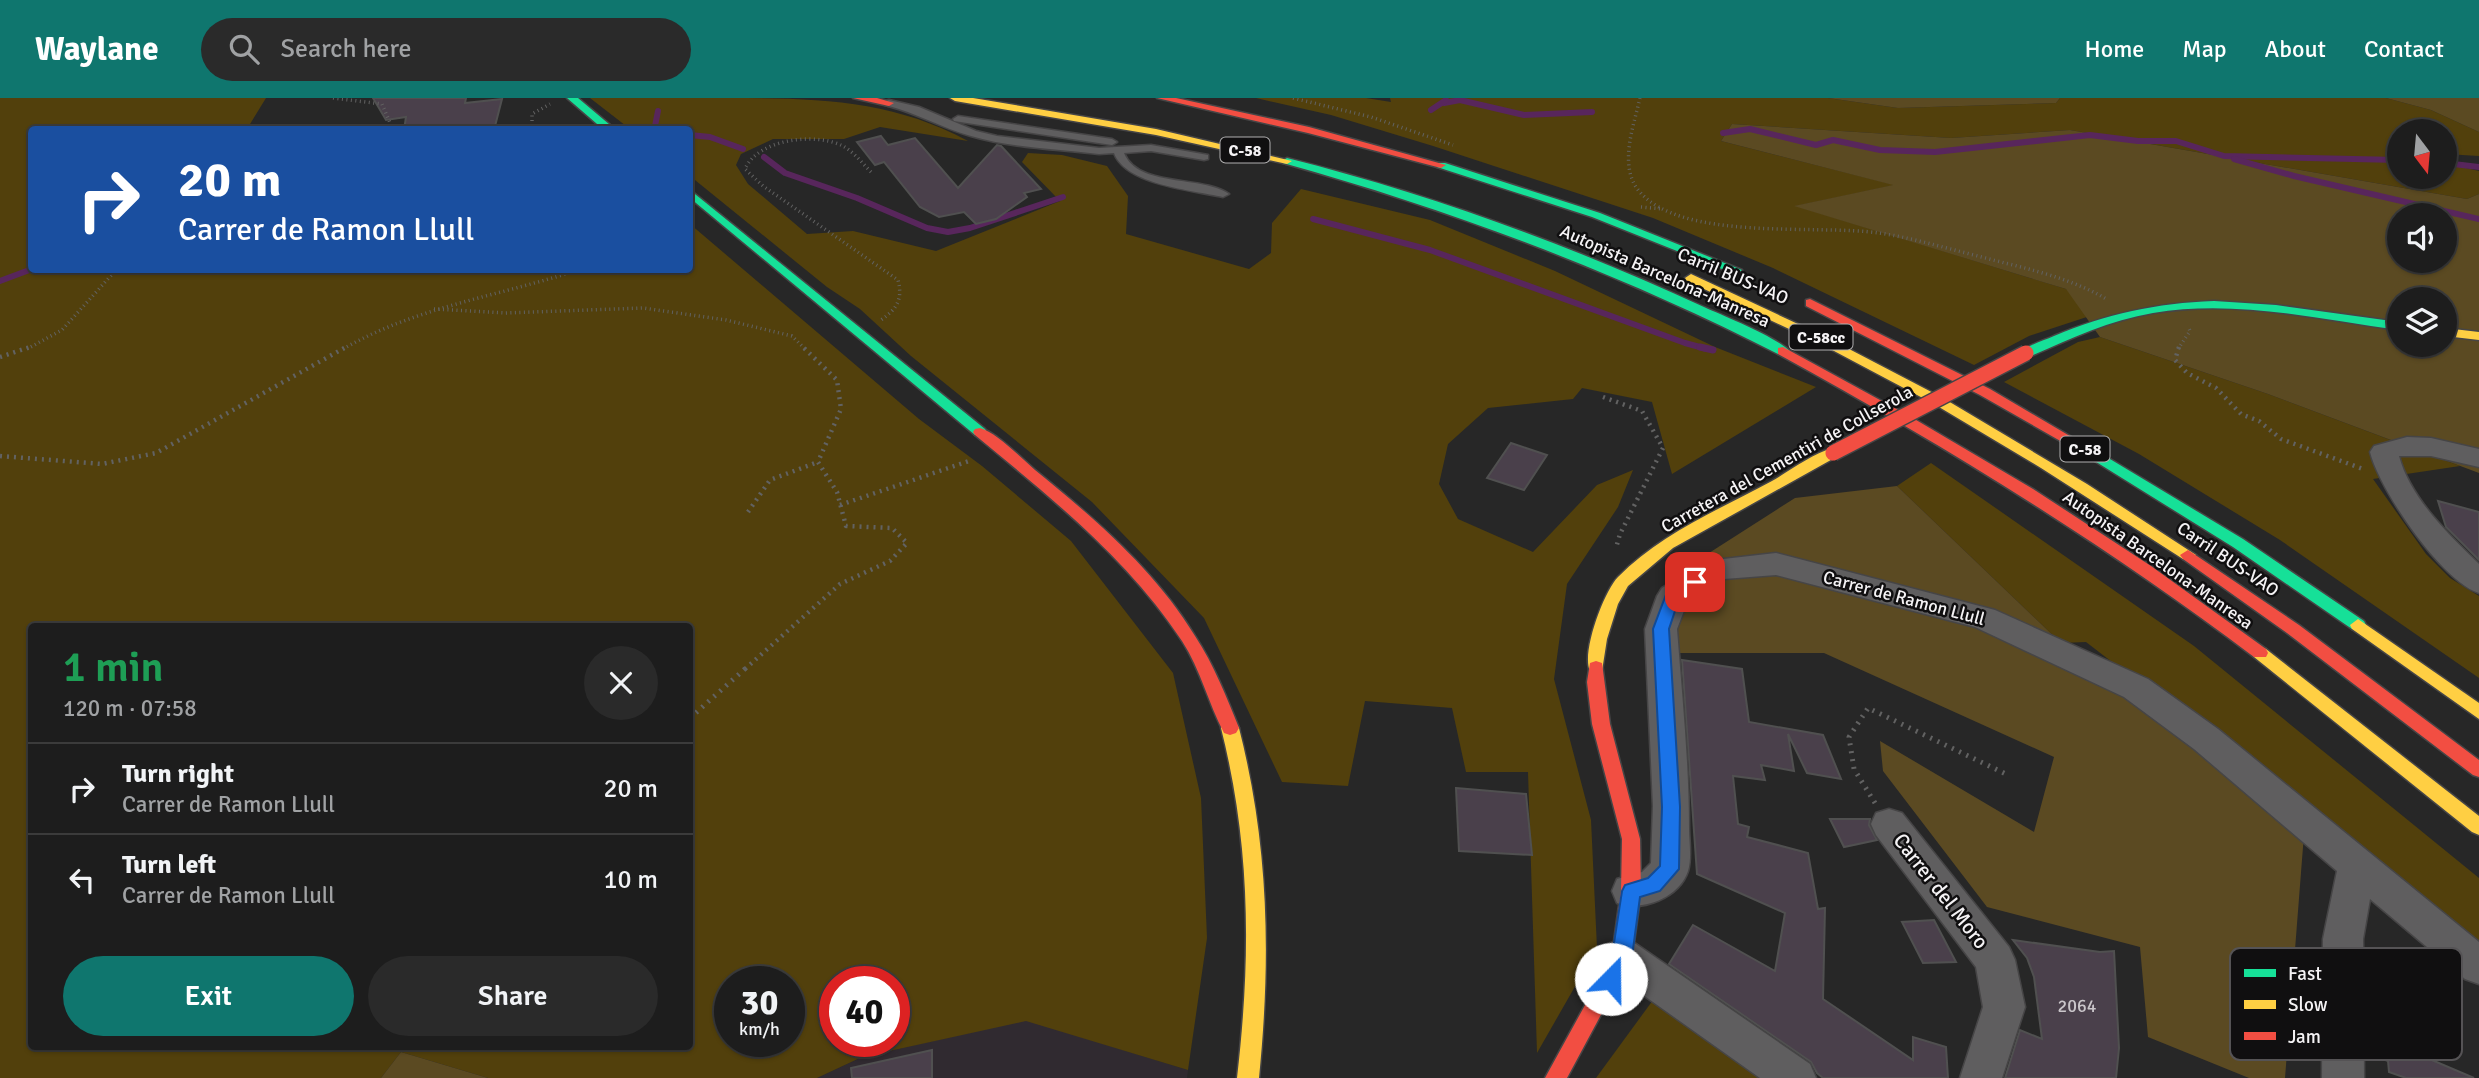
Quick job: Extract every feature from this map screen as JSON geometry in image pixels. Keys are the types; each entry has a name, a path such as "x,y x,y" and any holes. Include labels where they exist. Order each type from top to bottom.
{"main road":[{"path":"572,98 606,126"},
{"path":"858,98 889,103"},
{"name":"Autopista Barcelona-Manresa","path":"956,98 1105,121 1228,146 1396,191 1526,236 1659,291 1803,360 2006,479 2189,602 2305,688 2479,827"},
{"path":"1160,105 1234,128 1364,162"},
{"name":"Autopista Barcelona-Manresa","path":"1160,105 1340,136 1508,185 1609,220 1756,279"},
{"path":"1204,157 1330,184 1526,236"},
{"path":"693,195 1089,521 1142,575 1189,642 1210,678 1230,723 1254,849 1259,923 1254,1034 1248,1078"},
{"name":"Carril BUS-VAO","path":"1678,272 1787,320 1886,371 2092,492 2268,610 2479,770"},
{"name":"Autopista Barcelona-Manresa","path":"1791,295 1927,361 2124,471 2271,564 2479,712"},
{"name":"Carretera del Cementiri de Collserola","path":"1556,1078 1622,957 1632,891 1631,839 1601,724 1595,682 1599,639 1610,604 1622,582 1668,544 1702,523 2073,331 2123,315 2172,308 2244,308 2387,325"},
{"path":"2457,333 2479,336"}],"street":[{"path":"2479,458 2432,447 2398,446 2384,452 2385,465 2396,482 2446,550 2479,582"},
{"name":"Carrer de Ramon Llull","path":"1632,891 1654,885 1670,869 1671,807 1661,629 1672,596 1717,569 1776,564 1984,618 2136,688 2206,739 2456,948"},
{"name":"Carrer del Moro","path":"1889,824 1995,960 2004,1007 1980,1078"},
{"path":"2343,948 2357,867"},
{"name":"Carrer de Ramon Llull","path":"2462,953 2479,967"},
{"path":"1622,957 1795,1078"},
{"path":"2343,1060 2343,1078"}],"lane":[{"path":"889,103 968,121 1204,157"},
{"path":"915,109 972,133 996,139 1088,150 1151,148"},
{"path":"1118,150 1123,163 1138,174 1223,194"}],"path":[{"path":"333,98 382,104 391,126"},
{"path":"1640,98 1628,151 1633,179 1643,196 1666,209 1713,225 1872,232 1934,245 2089,287 2116,306 2123,315"},
{"path":"531,126 532,114 554,101"},
{"path":"853,327 880,321 896,310 902,296 898,280 763,187 745,169 747,160 754,153 781,141 839,144 871,172"},
{"path":"0,357 22,351 62,330 113,273"},
{"path":"0,456 102,464 156,453 372,332 434,309 570,273"},
{"path":"434,309 505,313 643,308 726,320 792,336 837,380 841,409 818,462 770,480 748,512"},
{"path":"2172,308 2186,320 2190,331 2176,351 2175,360 2187,373 2216,388 2241,414 2259,421 2281,439 2396,482"},
{"path":"1603,397 1642,411 1663,448 1620,534 1615,552 1622,582"},
{"path":"840,505 979,457"},
{"path":"693,715 840,584 891,561 907,543 892,528 846,526 836,492 818,462"},
{"path":"1889,824 1854,769 1849,737 1868,708 2006,774"}],"shaded area":[{"path":"0,98 266,98 249,126 28,126 28,273 693,273 693,227 919,419 982,466 1071,541 1173,673 1201,798 1207,938 1188,1070 1026,1021 910,1046 910,966 819,966 819,1057 862,1057 817,1078 488,1078 401,1052 381,1078 0,1078"},
{"path":"590,98 761,98 822,101 881,109 939,127 968,141 880,127 844,139 773,139 741,154 736,165 748,184 807,234 853,231 936,251 1060,201 1022,162 1028,153 1062,155 1107,166 1128,196 1126,234 1249,269 1271,253 1272,223 1301,189 1430,220 1555,271 1715,347 1816,387 1672,474 1652,402 1582,388 1573,399 1488,408 1448,444 1439,484 1458,519 1533,552 1597,485 1633,470 1618,507 1567,584 1554,679 1591,820 1597,948 1537,1053 1528,772 1466,772 1452,708 1365,701 1348,786 1282,782 1204,618 1092,502 911,356 860,309 827,287 693,178 693,126 626,126"},
{"path":"1256,98 1366,98 1391,102 1390,98 1828,98 1898,108 2056,103 2060,98 2386,98 2431,110 2451,119 2387,119 2387,185 2070,130 1951,138 1732,124 1721,141 1895,185 1796,206 2066,289 2099,313 2029,336 1974,365 1773,268 1653,218 1331,115"},
{"path":"1828,98 2060,98 2056,103 1898,108"},
{"path":"2386,98 2479,98 2479,132 2457,122 2457,119"},
{"path":"2457,122 2479,132 2479,156 2457,155"},
{"path":"1732,124 1951,138 2070,130 2387,185 2387,189 2409,189 2467,199 2479,194 2479,473 2268,394 2100,337 2066,289 1794,206 1893,185 1721,141"},
{"path":"2457,166 2479,171 2479,194 2467,199 2409,189 2457,189"},
{"path":"2100,337 2268,394 2460,466 2373,479 2426,554 2450,578 2479,596 2479,678 2280,540 2139,454 2004,382 2078,342"},
{"path":"1931,463 2194,646 2479,878 2479,945 2086,642 2061,643 1897,486"},
{"path":"1897,486 2061,643 2304,834 2295,948 2230,948 2230,1060 2286,1060 2285,1078 2249,1078 2148,1037 2140,947 1987,907 1883,771 1880,741 2034,832 2054,757 1824,653 1673,653 1659,590 1709,553 1795,498"},
{"path":"1656,996 1760,1078 1596,1078"},
{"path":"1026,1020 1188,1070 1187,1078 817,1078 862,1057 910,1057 910,1046"},
{"path":"401,1052 488,1078 381,1078"}],"building":[{"path":"373,98 466,98 465,103 502,99 495,126 405,126 406,117 386,120"},
{"path":"881,136 888,145 915,138 958,188 997,145 1001,146 1041,189 1024,193 1027,197 996,219 976,224 964,212 939,217 920,207 884,162 875,165 857,142"},
{"path":"1511,443 1547,455 1524,490 1487,478"},
{"path":"2438,501 2479,512 2479,560 2446,527"},
{"path":"1682,660 1742,669 1749,722 1823,735 1841,779 1807,773 1788,734 1794,771 1761,765 1765,780 1733,776 1738,824 1749,827 1747,837 1808,853 1818,909 1825,908 1823,999 1913,1060 1913,1037 1946,1047 1948,1078 1823,1078 1811,1062 1669,964 1693,925 1775,971 1785,913 1697,874"},
{"path":"1456,788 1526,794 1532,855 1459,851"},
{"path":"1830,819 1870,819 1869,825 1877,840 1844,847"},
{"path":"1934,920 1956,962 1923,963 1902,922"},
{"path":"2013,940 2100,952 2114,951 2119,1048 2116,1078 2005,1078 2020,1030 2042,1039 2034,977 2027,958"},
{"path":"932,1050 932,1078 852,1078 851,1068"},
{"path":"2385,1060 2432,1060 2474,1078 2406,1078 2389,1072 2388,1061"}],"waterway":[{"path":"1431,110 1446,100"},
{"path":"1444,103 1460,100 1524,115 1592,112"},
{"path":"655,126 658,111"},
{"path":"1723,133 1750,129 1816,145 1833,140 1880,150 1935,152 2090,135 2138,141 2176,141 2224,156 2387,160"},
{"path":"693,135 710,137 743,149"},
{"path":"764,157 785,173 857,198 927,228 948,232 970,228 1063,197"},
{"path":"2234,159 2294,176 2479,219"},
{"path":"2457,164 2479,167"},
{"path":"1313,219 1430,250 1707,349"},
{"path":"0,281 28,270"},
{"path":"1700,347 1713,350"}],"traffic: fast":[{"path":"572,98 606,126"},
{"path":"1287,161 1415,198 1540,242 1663,293 1783,351"},
{"path":"1441,165 1596,215 1736,270"},
{"path":"693,195 980,432"},
{"path":"2026,353 2072,333 2120,317 2153,309 2184,306 2276,308 2387,324"},
{"path":"2090,452 2238,543 2358,625"}],"traffic: slow":[{"path":"955,98 1156,132 1287,161"},
{"path":"1691,278 1824,340 1939,401 2047,465 2188,555"},
{"path":"2457,333 2479,336"},
{"path":"1596,667 1599,639 1610,604 1622,582 1668,544 1833,453"},
{"path":"2358,625 2479,712"},
{"path":"2260,653 2479,827"},
{"path":"1230,728 1249,814 1257,902 1256,990 1248,1078"}],"traffic: jam":[{"path":"858,98 889,103"},
{"path":"1162,98 1309,130 1441,165"},
{"path":"1810,303 1985,392 2090,452"},
{"path":"1783,351 1968,455 2028,492 2146,570 2260,653"},
{"path":"1833,453 2026,353"},
{"path":"980,432 1093,527 1160,599 1189,639 1212,682 1230,728"},
{"path":"2188,555 2293,629 2479,770"},
{"path":"1556,1078 1622,957 1631,891 1631,839 1601,724 1595,682 1596,667"}],"route":[{"path":"1611,979 1622,957 1632,891 1654,885 1670,869 1671,807 1661,629 1672,596 1695,582"}]}
